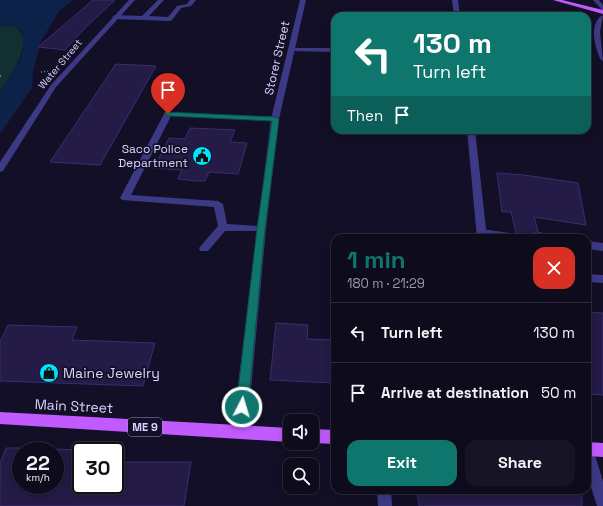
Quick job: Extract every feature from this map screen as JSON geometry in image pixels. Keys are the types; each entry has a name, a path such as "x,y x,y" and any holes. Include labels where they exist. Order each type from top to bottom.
{"main road":[{"path":"556,0 603,12"},
{"name":"Main Street","path":"0,418 283,435"},
{"path":"319,437 331,438"},
{"path":"591,450 603,450"}],"street":[{"name":"Water Street","path":"0,169 53,86 132,0"},
{"path":"144,18 161,0"},
{"path":"115,17 170,19 179,7 189,5 193,0"},
{"name":"Storer Street","path":"240,432 261,229 275,119 303,0"},
{"path":"455,0 456,12"},
{"path":"596,0 603,9"},
{"path":"603,17 597,28 603,59"},
{"path":"291,49 331,50"},
{"path":"223,227 218,204 125,198 168,114 275,119"},
{"path":"471,134 482,234"},
{"path":"223,227 261,229"},
{"path":"204,248 223,227"},
{"path":"591,246 603,247"},
{"path":"591,278 603,279"},
{"path":"591,464 603,504"},
{"path":"384,494 385,506"}],"green space":[{"path":"12,25 20,30 23,38 23,47 15,67 0,93 0,27"}],"water":[{"path":"0,0 73,0 60,10 41,41 33,72 32,88 0,134 0,93 19,61 23,50 23,34 20,29 12,25 0,27"}],"building":[{"path":"93,0 115,0 85,28 65,50 38,47"},
{"path":"116,64 156,66 100,165 50,162"},
{"name":"Saco Police Department","path":"190,128 235,130 230,142 247,143 238,174 209,172 205,181 196,181 178,179 182,170 154,168 169,138 185,139"},
{"path":"497,173 524,175 578,183 586,225 534,217 538,231 533,234 517,234 511,212 502,212"},
{"path":"591,312 603,313 603,395 591,394"},
{"path":"276,323 308,325 307,339 331,340 331,383 270,380"},
{"path":"8,325 77,327 72,340 155,343 143,386 0,381 0,342"},
{"path":"6,448 12,448 12,494 64,494 64,449 72,450 72,494 124,494 124,462 191,462 184,506 0,506 0,463"},
{"path":"418,494 582,494 582,506 419,506"}],"place":[{"name":"Saco Police Department","path":"202,156"},
{"name":"Maine Jewelry","path":"49,373"}],"route":[{"path":"168,114 275,119 261,229 242,407"}]}
